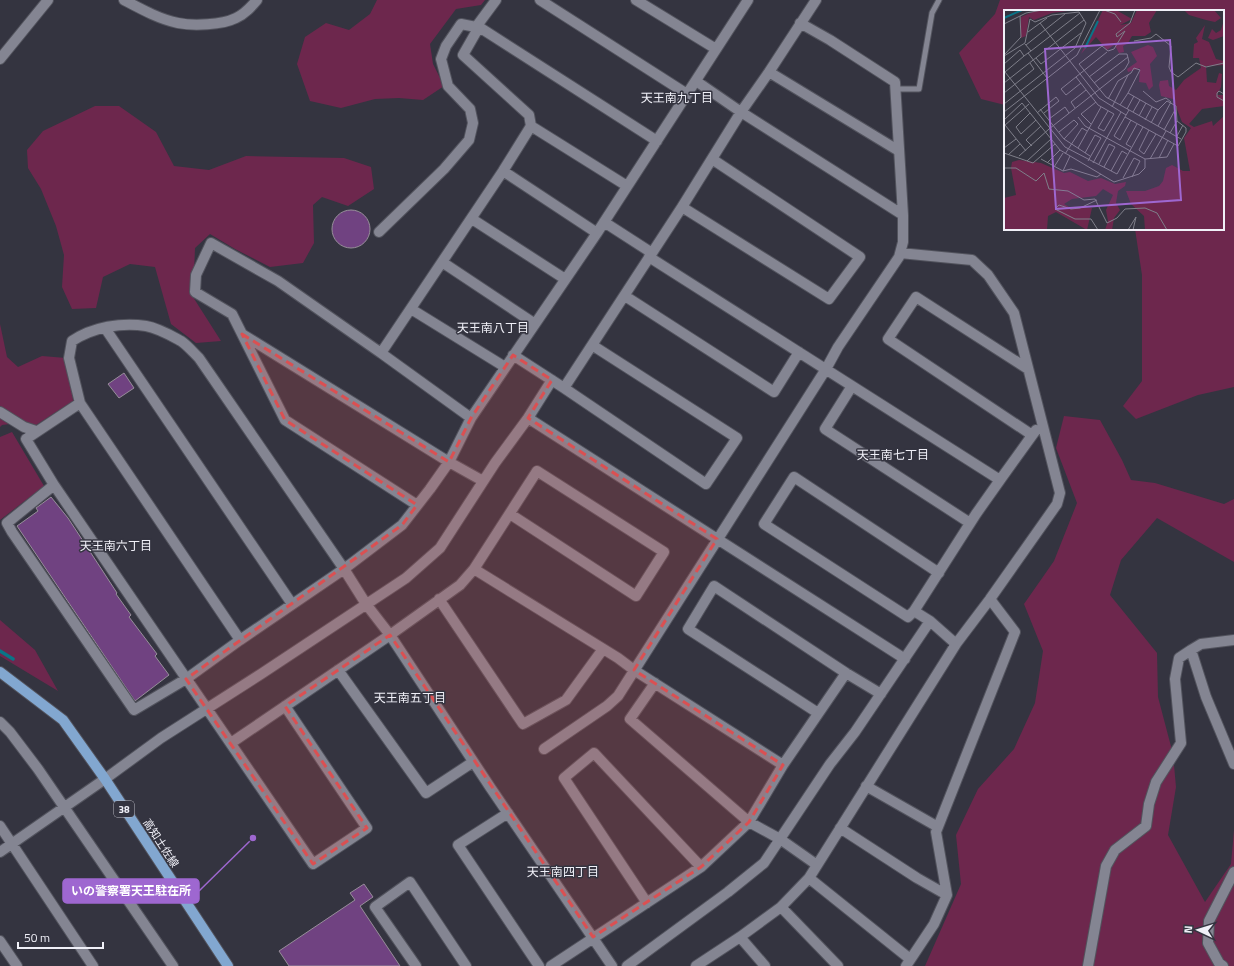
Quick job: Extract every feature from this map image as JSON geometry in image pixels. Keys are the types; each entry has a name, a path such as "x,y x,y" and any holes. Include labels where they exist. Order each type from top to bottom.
{"main road":[{"name":"高知土佐線","path":"0,672 63,720 105,779 224,965"}],"street":[{"path":"0,59 48,0"},
{"path":"124,0 151,14 178,23 206,25 235,19 250,9 257,0"},
{"path":"381,353 472,219 531,126 529,115 463,55 478,27 496,0"},
{"path":"540,0 687,94"},
{"path":"636,0 716,49"},
{"path":"564,388 625,296 741,112 816,0"},
{"path":"54,485 7,523 134,710 186,679 344,568 402,525 449,462 471,418 597,233 746,1"},
{"path":"544,750 607,706 618,696 826,369 838,347 899,257 903,242 903,215 895,82 830,40 800,23"},
{"path":"378,232 444,169 468,140 473,122 470,109 448,86 441,59 446,46 461,24 478,27 656,141"},
{"path":"769,72 899,151"},
{"path":"696,81 741,112 903,215"},
{"path":"531,126 627,186"},
{"path":"682,207 829,299 860,257 712,159"},
{"path":"503,171 597,233"},
{"path":"472,219 565,279"},
{"path":"604,222 651,255 799,352 1000,480"},
{"path":"417,505 285,420 232,314 195,292 196,275 211,243 278,281 471,418"},
{"path":"696,966 740,937 781,907 809,878 956,644 990,599 1057,504 1060,493 1014,313 988,275 972,260 900,253"},
{"path":"442,262 534,324"},
{"path":"625,296 774,392 799,352"},
{"path":"1028,369 916,296 888,339 1032,435"},
{"path":"411,308 505,367"},
{"path":"240,640 80,403 69,358 72,341 80,336 93,330 118,325 146,326 160,330 182,342 199,358 344,568 366,604 390,635 473,762 612,966"},
{"path":"105,328 292,604"},
{"path":"242,334 449,462 483,481"},
{"path":"513,355 706,484 737,438 592,346"},
{"path":"0,852 105,779 160,738 406,578 440,548 483,481 528,418 552,380"},
{"path":"852,386 825,429 970,523"},
{"path":"80,403 26,439 54,485 313,864 367,828 285,706"},
{"path":"0,412 24,427 36,431"},
{"path":"528,418 904,659"},
{"path":"939,573 794,477 764,524 908,616 914,611 939,573 970,523 1042,421"},
{"path":"231,743 390,635 460,585 474,569 537,471 664,552 636,596 510,514"},
{"path":"474,569 603,649 783,765"},
{"path":"818,713 688,629 714,586 881,694"},
{"path":"809,878 908,963 934,924 947,895 937,845 936,832 1015,632 990,599"},
{"path":"439,600 523,724 566,700 603,649"},
{"path":"914,611 930,621 956,644"},
{"path":"626,966 728,892 764,863 830,764 855,732 930,621"},
{"path":"1088,966 1106,866 1115,850 1146,826 1148,804 1156,782 1181,743 1175,680 1179,658 1201,644 1234,640"},
{"path":"1191,650 1206,697 1234,764"},
{"path":"338,670 426,793 473,762"},
{"path":"551,966 701,867 749,822 783,765 846,672"},
{"path":"655,683 630,719 749,822 780,839 817,865"},
{"path":"0,722 10,732 38,770 173,966"},
{"path":"647,903 564,778 594,753 701,867"},
{"path":"866,786 938,827"},
{"path":"508,813 458,846 539,966"},
{"path":"0,826 92,966"},
{"path":"840,828 917,878 947,895"},
{"path":"1223,966 1218,963 1208,943 1209,921 1234,872"},
{"path":"416,966 375,907 410,882 466,966"},
{"path":"781,907 838,966"},
{"path":"740,937 765,966"},
{"path":"0,941 17,966"}],"lane":[{"path":"895,89 919,89 932,13 939,0"}],"highlighted area":[{"path":"242,334 449,462 471,418 513,355 552,380 528,418 717,539 634,670 783,765 749,822 701,867 593,937 390,635 285,706 367,828 313,864 186,679 402,525 417,505 285,420"}],"shaded area":[{"path":"377,0 485,0 481,5 456,9 430,44 433,64 444,86 423,100 399,98 375,99 341,108 310,101 297,64 305,37 326,23 349,30 370,14"},
{"path":"1000,0 1234,0 1234,387 1198,395 1136,419 1123,406 1142,381 1142,275 1135,230 1224,230 1224,10 1004,10 1004,105 981,99 959,53 995,14"},
{"path":"95,106 119,106 156,132 174,166 209,170 246,156 344,158 371,167 374,189 348,206 322,197 313,205 314,243 303,263 270,267 210,234 195,248 193,297 221,341 196,343 171,324 155,267 130,264 103,277 96,308 72,309 62,287 64,255 56,226 41,189 28,168 27,150 43,131"},
{"path":"0,324 7,357 18,367 42,356 66,358 73,401 36,425 26,422 2,425 0,427"},
{"path":"1064,416 1100,420 1131,480 1155,483 1224,504 1234,499 1234,562 1157,518 1121,560 1110,595 1157,653 1158,697 1173,754 1176,787 1168,835 1205,902 1231,864 1234,830 1234,966 925,966 961,884 956,835 978,789 1014,749 1035,703 1043,651 1024,604 1054,561 1077,503 1056,448"},
{"path":"12,432 44,486 0,520 0,437"},
{"path":"0,620 35,650 58,691 0,656"}],"building":[{"path":"351,210 361,213 367,219 370,229 367,239 361,245 351,248 341,245 335,239 332,229 335,219 341,213"},
{"path":"124,373 134,388 119,398 108,384"},
{"path":"51,497 68,518 131,615 129,617 157,654 155,656 169,675 135,701 17,526 38,511 36,508"},
{"path":"364,884 373,897 360,906 400,966 289,966 279,951 355,900 350,893"}],"waterway":[{"path":"0,651 13,659"}],"place":[{"name":"いの警察署天王駐在所","path":"253,838"}],"district":[{"name":"天王南九丁目","path":"677,97"},
{"name":"天王南八丁目","path":"493,327"},
{"name":"天王南七丁目","path":"893,454"},
{"name":"天王南六丁目","path":"116,545"},
{"name":"天王南五丁目","path":"410,697"},
{"name":"天王南四丁目","path":"563,871"}]}
